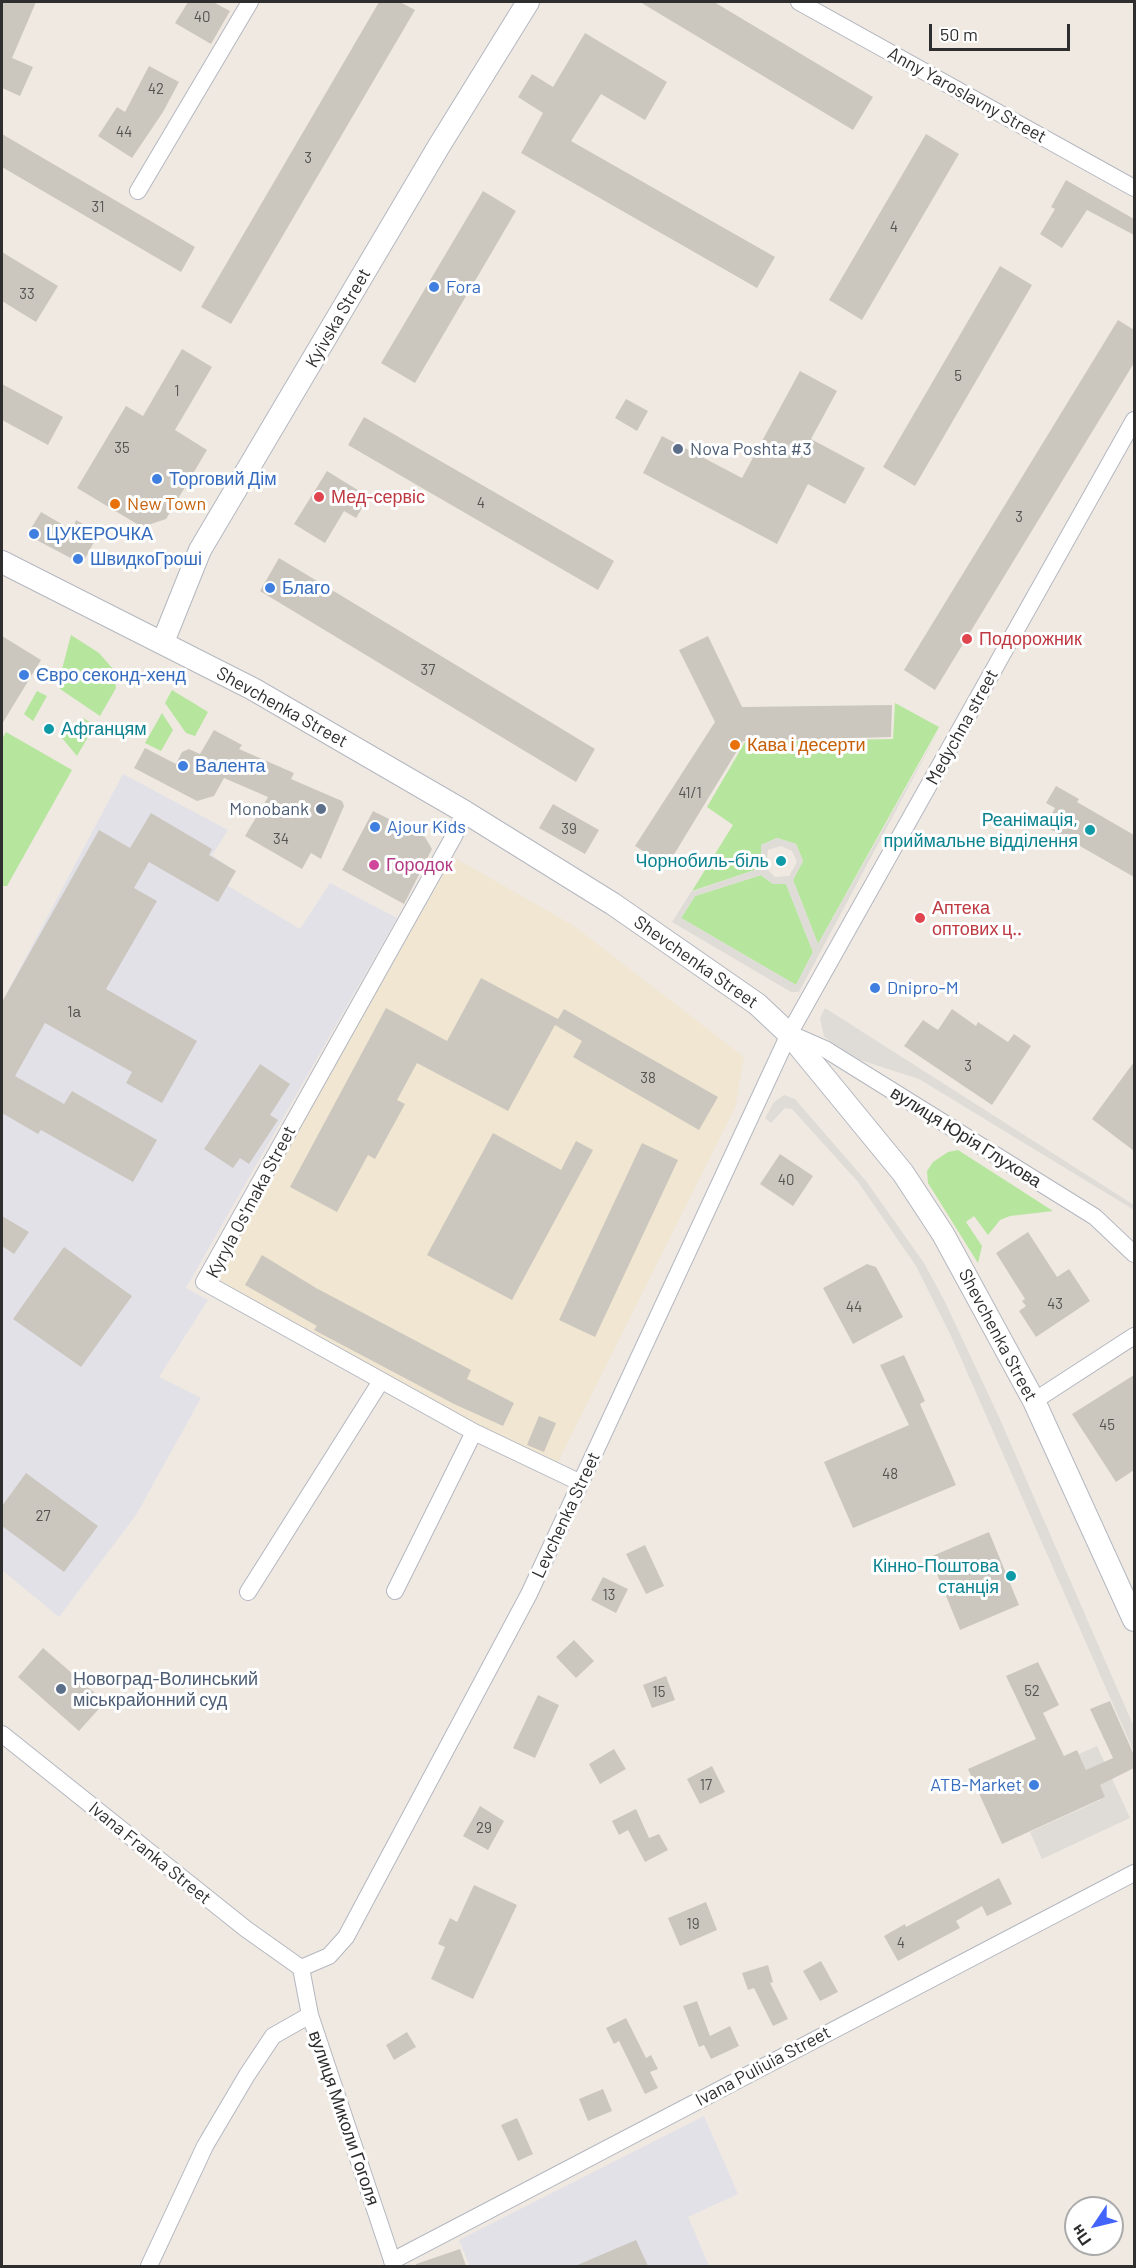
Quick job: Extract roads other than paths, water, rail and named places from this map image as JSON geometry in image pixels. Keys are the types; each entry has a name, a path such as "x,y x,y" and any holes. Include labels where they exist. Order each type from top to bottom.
{"main road":[{"name":"Kyivska Street","path":"163,642 200,550 439,146 528,2"},
{"name":"Shevchenka Street","path":"2,562 82,605 163,642 253,689 465,812 613,904 757,1005 789,1034 903,1173 943,1234 1034,1401 1134,1620"}],"street":[{"path":"138,190 250,2"},
{"name":"Anny Yaroslavny Street","path":"800,2 1134,188"},
{"name":"Medychna street","path":"789,1034 1134,420"},
{"name":"Kyryla Osʹmaka Street","path":"465,812 454,836 204,1282 474,1432 581,1483"},
{"name":"вулиця Юрія Глухова","path":"789,1034 825,1049 1095,1217 1134,1254"},
{"name":"Levchenka Street","path":"301,1968 329,1956 346,1937 529,1594 789,1034"},
{"path":"1034,1401 1134,1336"},
{"path":"248,1592 381,1381"},
{"path":"395,1591 474,1432"},
{"name":"Ivana Franka Street","path":"2,1734 246,1929 301,1968"},
{"name":"Ivana Puliuia Street","path":"393,2264 1134,1874"},
{"name":"вулиця Миколи Гоголя","path":"301,1968 310,2015 393,2264"},
{"path":"149,2266 205,2146 247,2075 273,2036 310,2015"}],"place":[{"name":"Fora","path":"434,287"},
{"name":"Nova Poshta #3","path":"678,449"},
{"name":"Торговий Дім","path":"157,479"},
{"name":"Мед-сервіс","path":"319,497"},
{"name":"New Town","path":"115,504"},
{"name":"ЦУКЕРОЧКА","path":"34,534"},
{"name":"ШвидкоГроші","path":"78,559"},
{"name":"Благо","path":"270,588"},
{"name":"Подорожник","path":"967,639"},
{"name":"Євро секонд-хенд","path":"24,675"},
{"name":"Афганцям","path":"49,729"},
{"name":"Кава і десерти","path":"735,745"},
{"name":"Валента","path":"183,766"},
{"name":"Monobank","path":"321,809"},
{"name":"Ajour Kids","path":"375,827"},
{"name":"Реанімація, приймальне відділення","path":"1090,830"},
{"name":"Чорнобиль-біль","path":"781,861"},
{"name":"Городок","path":"374,865"},
{"name":"Аптека оптових ц‥","path":"920,918"},
{"name":"Dnipro-M","path":"875,988"},
{"name":"Кінно-Поштова станція","path":"1011,1576"},
{"name":"Новоград-Волинський міськрайонний суд","path":"61,1689"},
{"name":"ATB-Market","path":"1034,1785"}]}
